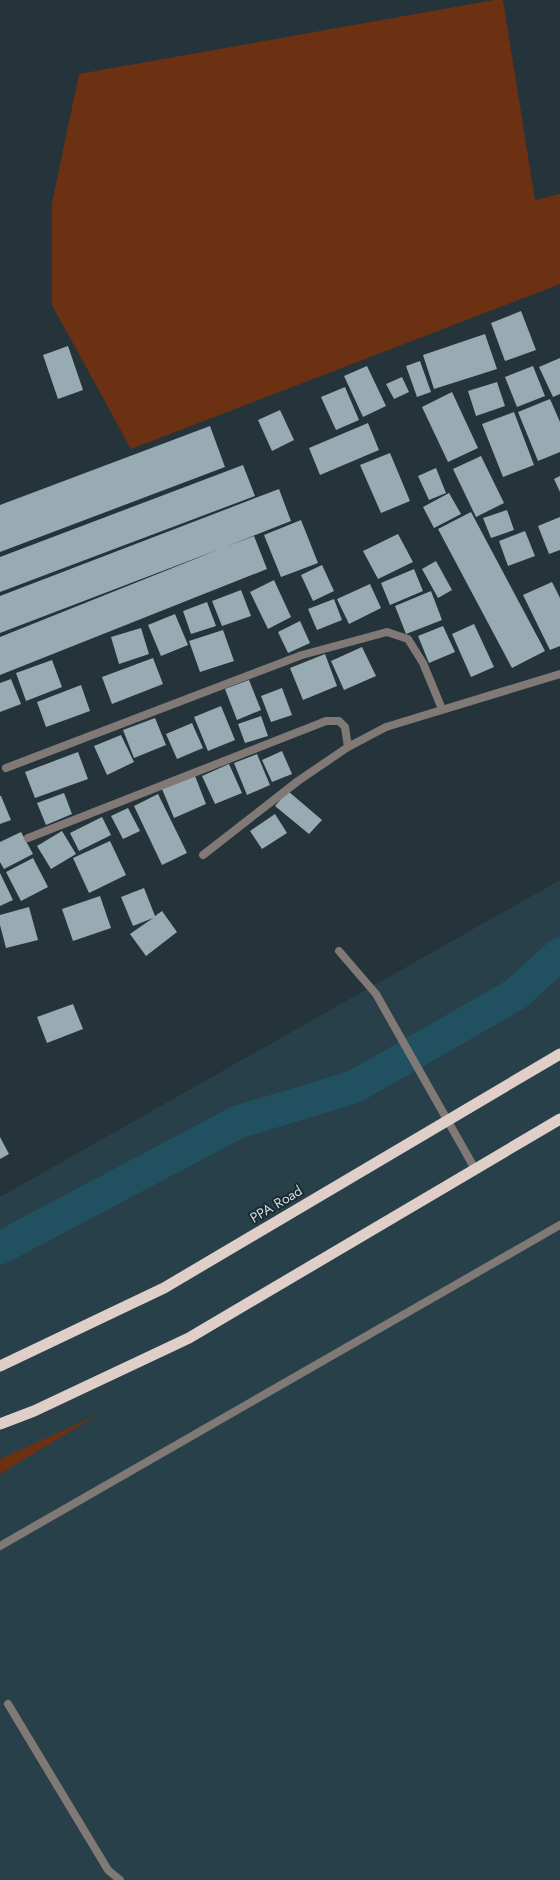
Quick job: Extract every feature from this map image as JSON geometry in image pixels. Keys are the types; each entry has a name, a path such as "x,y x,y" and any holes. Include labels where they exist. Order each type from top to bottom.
{"highway":[{"name":"PPA Road","path":"0,1366 164,1288 560,1054"},
{"path":"0,1424 34,1411 189,1338 560,1119"}],"street":[{"path":"6,768 302,656 387,632 408,638 423,663 442,709"},
{"path":"203,855 298,781 348,747 386,727 560,674"},
{"path":"28,838 326,721 339,721 345,727 348,747"},
{"path":"339,951 376,994 446,1121 475,1169"},
{"path":"0,1546 560,1225"},
{"path":"8,1704 108,1870 120,1880"}],"shaded area":[{"path":"494,0 503,0 535,200 560,194 560,284 131,449 52,305 52,203 79,74"},
{"path":"560,880 560,1880 0,1880 0,1197"},
{"path":"99,1414 0,1474 0,1459"}],"building":[{"path":"521,311 536,350 505,361 491,323"},
{"path":"485,334 497,369 434,389 423,355"},
{"path":"68,346 83,390 58,399 43,355"},
{"path":"560,358 560,394 553,397 539,367"},
{"path":"420,361 431,392 417,397 406,366"},
{"path":"367,366 386,406 363,417 344,376"},
{"path":"533,366 545,396 517,407 505,377"},
{"path":"402,377 409,392 394,399 386,384"},
{"path":"497,382 505,406 476,416 468,391"},
{"path":"345,387 359,420 336,430 321,397"},
{"path":"452,392 478,448 448,462 422,407"},
{"path":"550,399 560,422 560,452 538,461 518,412"},
{"path":"280,410 294,440 272,451 258,420"},
{"path":"514,412 534,465 503,477 482,424"},
{"path":"368,423 379,450 320,475 309,448"},
{"path":"210,426 225,467 0,552 0,505"},
{"path":"390,453 410,501 381,513 360,465"},
{"path":"481,456 504,503 476,517 453,469"},
{"path":"243,465 255,496 0,592 0,557"},
{"path":"436,468 446,493 429,500 418,476"},
{"path":"560,476 560,492 554,479"},
{"path":"279,489 291,521 225,547 254,536 267,569 0,675 0,637 220,549 0,633 0,596"},
{"path":"449,493 461,514 434,528 423,507"},
{"path":"507,510 514,530 491,538 483,518"},
{"path":"471,512 545,651 512,668 438,529"},
{"path":"560,517 560,550 549,554 538,526"},
{"path":"301,520 318,563 281,577 264,535"},
{"path":"525,531 535,556 508,566 499,541"},
{"path":"398,534 413,562 378,579 363,551"},
{"path":"436,561 452,590 438,598 422,569"},
{"path":"322,565 334,591 313,601 301,575"},
{"path":"414,569 423,591 390,605 381,583"},
{"path":"274,580 291,617 268,629 250,592"},
{"path":"552,582 560,598 560,646 550,650 523,595"},
{"path":"370,584 381,608 349,624 337,599"},
{"path":"241,590 251,616 222,626 212,601"},
{"path":"431,591 442,620 406,634 395,606"},
{"path":"334,599 342,620 317,630 308,609"},
{"path":"207,602 216,626 191,634 183,611"},
{"path":"175,614 188,645 161,656 148,625"},
{"path":"300,621 310,643 288,653 278,632"},
{"path":"474,624 494,667 471,677 452,634"},
{"path":"443,626 455,652 429,663 418,636"},
{"path":"141,628 149,654 119,664 111,637"},
{"path":"223,630 234,661 200,672 189,641"},
{"path":"362,647 376,676 344,690 331,661"},
{"path":"325,654 337,686 303,700 290,668"},
{"path":"153,658 163,684 112,704 102,677"},
{"path":"52,660 62,687 26,701 16,673"},
{"path":"11,679 21,704 0,712 0,683"},
{"path":"249,680 261,710 237,720 225,689"},
{"path":"81,685 90,711 46,727 37,702"},
{"path":"282,688 292,715 271,722 261,696"},
{"path":"221,706 235,740 208,751 194,717"},
{"path":"261,716 268,736 245,743 238,724"},
{"path":"155,718 166,745 134,758 123,730"},
{"path":"192,723 203,748 177,759 166,734"},
{"path":"121,735 134,762 107,775 94,746"},
{"path":"282,751 292,774 272,782 262,760"},
{"path":"78,752 88,779 35,798 25,772"},
{"path":"257,754 270,785 247,795 234,763"},
{"path":"229,764 242,793 215,804 202,776"},
{"path":"195,776 206,804 174,818 162,789"},
{"path":"288,791 322,820 309,834 275,806"},
{"path":"64,793 72,814 46,825 37,803"},
{"path":"158,794 187,853 162,865 134,806"},
{"path":"0,796 11,820 0,824"},
{"path":"128,808 140,831 123,839 111,816"},
{"path":"275,814 287,833 262,849 250,831"},
{"path":"102,817 111,835 79,851 70,833"},
{"path":"62,831 76,854 51,869 37,846"},
{"path":"21,832 33,854 4,869 0,862 0,842"},
{"path":"110,841 126,875 89,893 73,858"},
{"path":"33,858 48,887 21,901 6,872"},
{"path":"0,873 13,900 0,906"},
{"path":"144,888 155,916 162,911 177,932 146,956 130,934 153,918 133,926 121,897"},
{"path":"100,896 111,928 73,941 62,909"},
{"path":"29,907 38,940 6,948 0,925 0,915"},
{"path":"73,1004 83,1029 47,1043 37,1017"},
{"path":"0,1137 9,1154 0,1159"}],"waterway":[{"path":"0,1248 238,1122 354,1087 516,994 560,954"}]}
